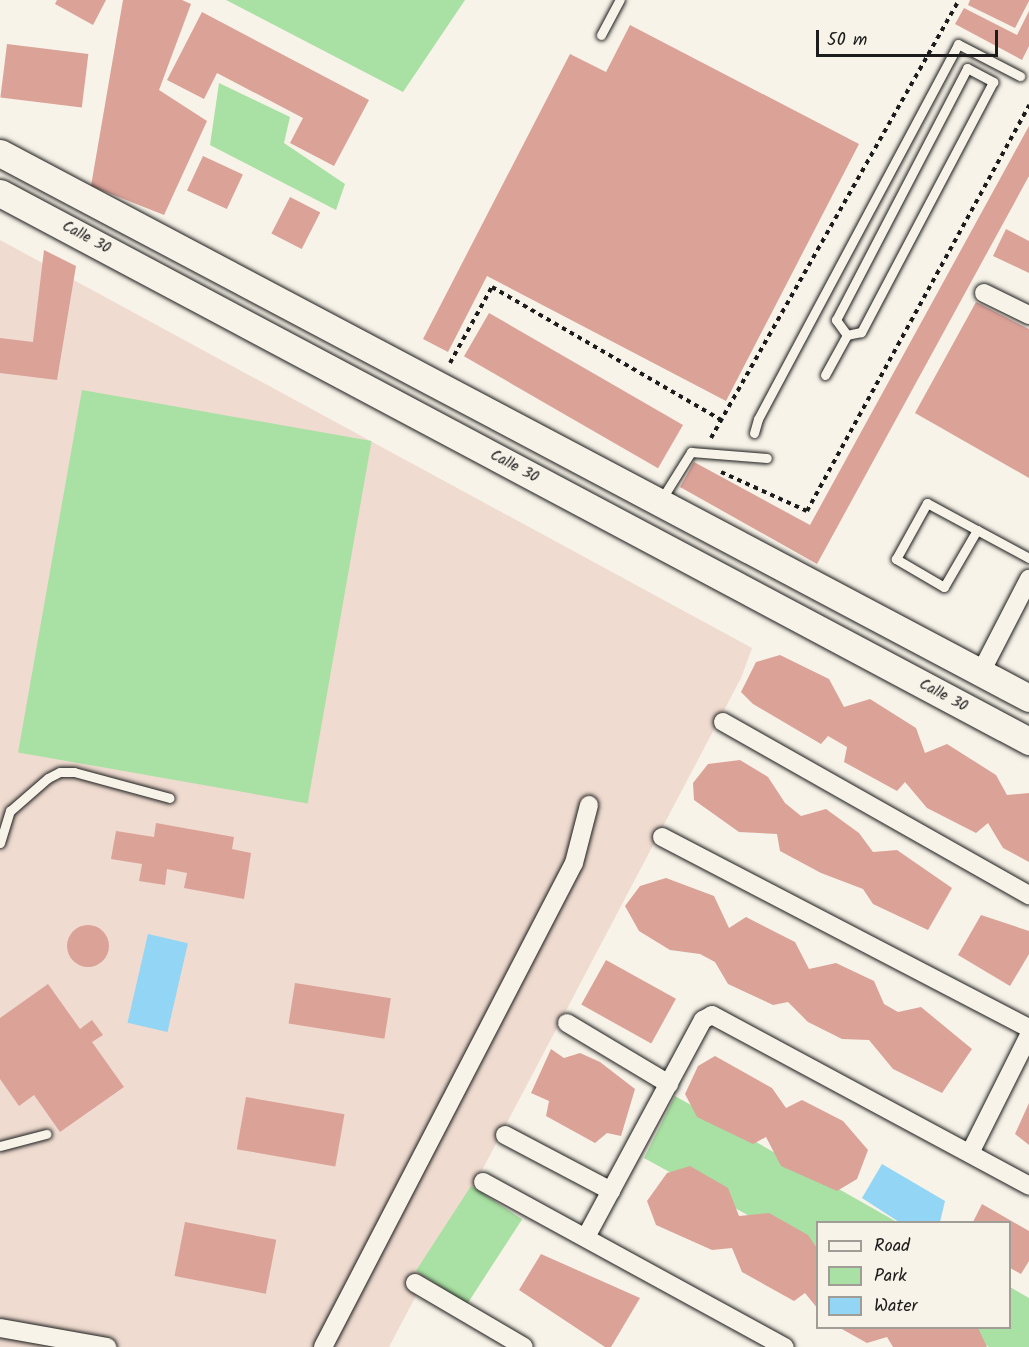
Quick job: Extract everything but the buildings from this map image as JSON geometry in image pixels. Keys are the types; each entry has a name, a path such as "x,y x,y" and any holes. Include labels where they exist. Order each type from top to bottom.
{"main road":[{"path":"0,153 437,387 660,502 1029,698"},
{"name":"Calle 30","path":"0,193 1029,741"}],"street":[{"path":"984,293 1029,315"},
{"path":"981,672 1029,579"},
{"path":"723,722 1029,895"},
{"path":"323,1347 574,863 589,805"},
{"path":"662,837 1029,1028"},
{"path":"586,1237 703,1020 712,1016 1029,1186"},
{"path":"567,1023 669,1084"},
{"path":"970,1153 1029,1035"},
{"path":"505,1135 611,1191"},
{"path":"483,1182 785,1347"},
{"path":"415,1283 524,1347"},
{"path":"0,1328 107,1347"}],"lane":[{"path":"601,35 620,0"},
{"path":"754,433 758,419 958,44 1020,76"},
{"path":"825,375 847,335 861,332 993,82 967,68 836,320 847,335"},
{"path":"660,502 681,462 691,452 767,458"},
{"path":"977,530 944,587 896,559 927,503 1029,558"},
{"path":"0,843 10,811 40,784 60,772 74,772 170,798"},
{"path":"0,1146 46,1134"}],"path":[{"path":"437,387 492,287 723,421 959,0"},
{"path":"713,468 807,511 1029,105"}],"shaded area":[{"path":"0,240 752,648 741,678 389,1347 0,1347"}],"green space":[{"path":"226,0 465,0 403,92"},
{"path":"219,83 290,117 284,143 345,184 336,210 210,145"},
{"path":"82,390 372,441 308,803 18,752"},
{"path":"675,1096 895,1221 816,1221 816,1252 644,1158"},
{"path":"471,1186 522,1219 467,1304 416,1271"},
{"path":"1011,1288 1029,1298 1029,1347 989,1347 956,1329 1011,1329"}],"water":[{"path":"148,934 188,943 167,1032 128,1023"},
{"path":"882,1164 945,1201 940,1221 897,1221 862,1198"}]}
